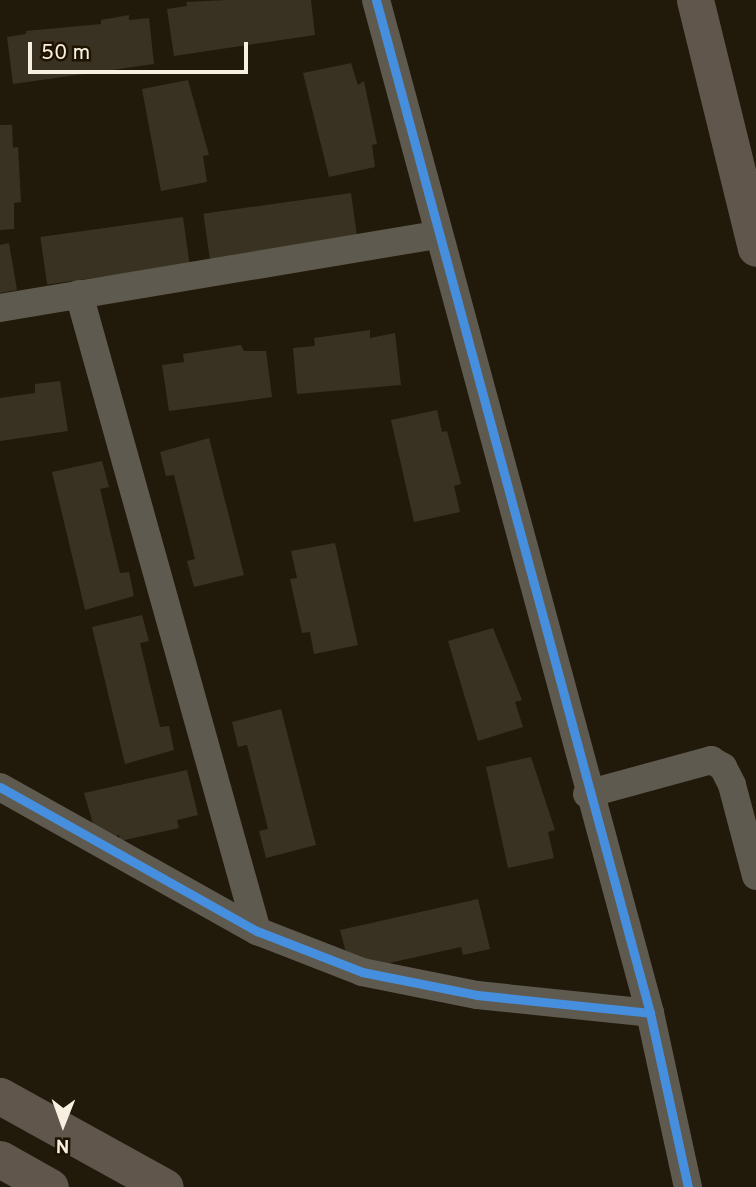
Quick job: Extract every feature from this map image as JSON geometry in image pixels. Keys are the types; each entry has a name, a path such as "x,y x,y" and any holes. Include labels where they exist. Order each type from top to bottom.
{"main road":[{"path":"695,0 756,248"},
{"path":"0,1096 165,1187"},
{"path":"0,1158 50,1187"}],"street":[{"path":"376,0 587,794 650,1013 688,1187"},
{"path":"0,308 437,235"},
{"path":"79,294 257,932"},
{"path":"587,794 711,760 723,767 732,785 756,876"},
{"path":"0,787 257,932 362,972 477,995 650,1013"}],"building":[{"path":"311,0 315,35 174,56 167,9 187,6 186,2"},
{"path":"129,15 129,20 149,18 154,64 13,84 7,37 26,34 26,31 101,24 101,20"},
{"path":"351,63 358,85 364,81 377,144 372,145 375,167 329,177 303,73"},
{"path":"188,80 209,155 203,156 207,182 161,191 142,89"},
{"path":"0,125 12,125 13,148 18,147 21,202 14,203 14,229 0,230"},
{"path":"351,193 358,241 210,261 203,214"},
{"path":"183,217 190,265 47,285 40,237"},
{"path":"9,243 17,290 0,293 0,245"},
{"path":"370,330 370,338 395,333 401,385 297,394 293,348 315,346 314,338"},
{"path":"241,345 244,351 266,351 272,397 169,411 162,365 184,362 183,354"},
{"path":"60,381 68,431 0,441 0,398 35,393 35,384"},
{"path":"437,410 442,432 447,431 461,484 454,486 460,512 414,522 391,420"},
{"path":"209,438 244,575 194,587 187,561 195,559 174,475 166,476 160,452"},
{"path":"102,461 109,487 100,489 120,573 129,572 134,596 85,610 52,472"},
{"path":"335,543 358,645 314,654 310,632 302,633 290,579 297,578 291,551"},
{"path":"142,615 149,641 140,643 160,727 169,726 174,750 125,764 92,627"},
{"path":"493,628 522,700 515,702 523,727 478,741 448,641"},
{"path":"281,709 316,845 266,858 259,831 268,829 247,745 238,747 232,722"},
{"path":"531,757 555,830 548,832 554,858 508,868 486,767"},
{"path":"187,770 198,815 177,820 179,828 120,841 119,835 98,841 84,793"},
{"path":"478,899 490,949 463,955 461,947 376,966 353,979 340,930"}],"cycle path":[{"path":"376,0 650,1013 688,1187"},
{"path":"0,787 257,931 362,972 477,995 650,1013"}]}
